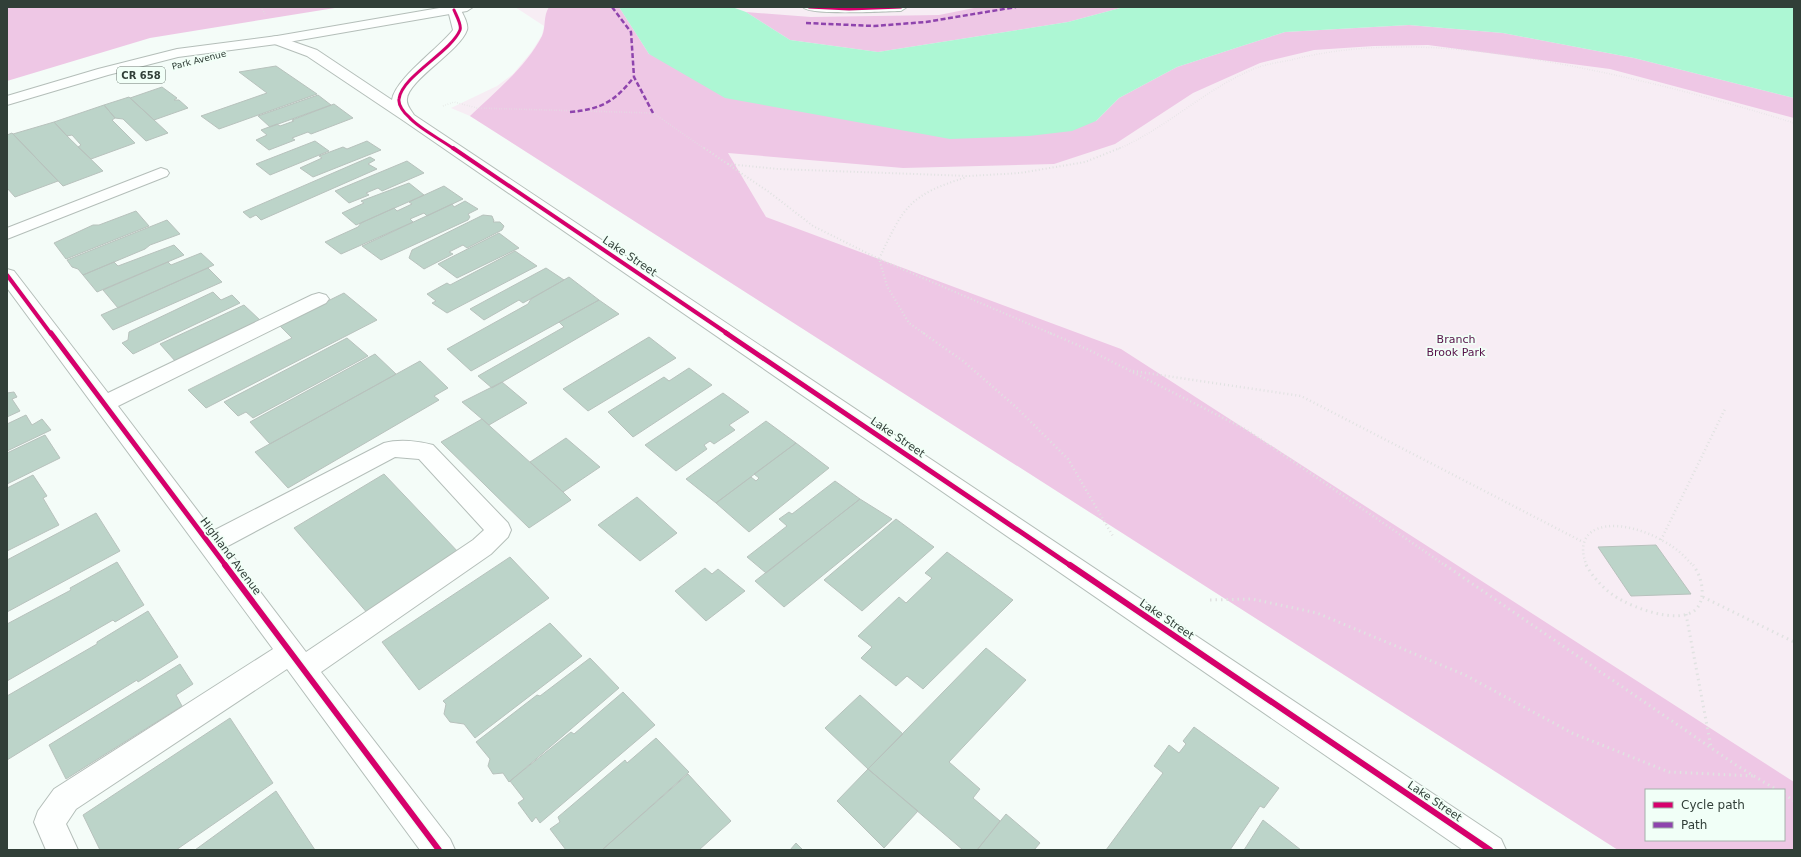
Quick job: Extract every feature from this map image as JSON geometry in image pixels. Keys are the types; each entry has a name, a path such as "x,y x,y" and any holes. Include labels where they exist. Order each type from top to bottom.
{"street":[{"path":"809,7 849,9 900,7"},
{"name":"Park Avenue","path":"7,100 103,72 177,53 220,46 277,40 460,8"},
{"name":"Lake Street","path":"460,8 460,25 456,36 406,86 402,92 400,105 409,118 1490,850"},
{"path":"277,40 312,53 409,118"},
{"name":"Park Avenue","path":"7,115 111,83 277,40"},
{"path":"7,234 160,173"},
{"name":"Highland Avenue","path":"7,275 439,850"},
{"path":"104,404 319,299"},
{"path":"62,850 49,822 65,799 482,547 499,530 426,451 392,449 210,544"}],"path":[{"path":"728,164 778,169 969,176 1020,173 1085,162 1134,142 1217,88 1257,68 1317,53 1364,48 1428,48 1536,59 1653,83 1733,104 1794,124"},
{"path":"440,107 454,102 477,108 570,112 653,113 728,164 814,226 879,259 1089,350 1247,430 1711,747 1775,789"},
{"path":"969,176 937,186 911,203 895,225 879,259 887,286 909,323 963,361 1016,407 1068,459 1114,538"},
{"path":"1130,371 1301,396 1583,542"},
{"path":"1661,540 1725,409"},
{"path":"1616,526 1634,529 1661,540 1686,557 1698,570 1703,585 1704,597 1698,608 1686,614 1669,616 1650,612 1630,605 1612,594 1596,581 1586,567 1582,553 1583,542 1590,533 1602,528 1616,526"},
{"path":"1704,597 1794,642"},
{"path":"1210,600 1252,599 1317,613 1464,675 1572,733 1669,772 1754,776"},
{"path":"1686,614 1711,747"},
{"path":"1785,795 1794,801"}],"green space":[{"name":"Branch Brook Park","path":"515,7 1794,7 1794,850 1618,850 470,116 451,108 497,86 513,74 532,51 542,35 544,26"}],"shaded area":[{"path":"7,7 341,7 150,38 7,81"},
{"path":"549,7 619,7 649,54 1096,121 1119,98 1177,67 1285,32 1409,25 1503,33 1634,58 1794,98 1794,118 1610,69 1428,45 1374,46 1314,50 1260,63 1193,93 1115,144 1054,164 903,168 728,153 766,217 1121,349 1794,782 1794,850 1618,850 470,116 519,69 528,58 542,36 545,18"},
{"path":"619,7 732,7 746,12 790,40 878,52 1068,22 1124,7 1794,7 1794,98 1634,58 1503,33 1409,25 1285,32 1177,67 1119,98 1096,121 1072,131 1029,136 950,139 725,98 649,54"},
{"path":"979,7 1124,7 1068,22 878,52 790,40 746,12 811,17 939,15"}],"building":[{"path":"276,66 317,94 219,129 201,116 267,93 239,72"},
{"path":"162,87 177,98 174,100 179,100 188,108 154,120 130,98"},
{"path":"318,95 331,105 270,127 258,116"},
{"path":"129,97 168,133 146,141 123,119 115,118 104,105"},
{"path":"334,104 353,118 311,134 308,132 292,138 295,140 269,150 256,140 267,135 261,130 277,124 280,126"},
{"path":"104,105 115,118 112,120 135,143 91,159 78,147 81,145 72,135 67,136 54,122"},
{"path":"54,122 103,171 63,186 13,134"},
{"path":"12,133 58,181 15,197 7,188 7,135"},
{"path":"315,141 329,151 270,175 256,164"},
{"path":"367,141 381,150 313,177 300,168 322,158 319,156 343,147 347,149"},
{"path":"370,157 375,160 368,164 377,169 261,220 256,215 250,218 243,212"},
{"path":"407,161 424,173 382,191 378,188 366,193 369,195 349,203 335,191"},
{"path":"409,183 424,195 356,225 342,213 364,203 361,201"},
{"path":"444,186 463,199 427,216 424,213 410,219 413,222 341,254 325,242 394,208 397,211 412,204 409,202"},
{"path":"465,201 478,209 468,214 470,217 468,220 381,260 362,246 452,204 454,207"},
{"path":"136,211 149,226 66,259 54,243 93,225 99,225"},
{"path":"483,215 492,216 493,222 500,222 504,226 502,230 467,248 463,245 449,252 453,254 424,269 409,258 412,250"},
{"path":"167,220 180,234 150,245 145,249 83,275 78,269 72,267 67,260"},
{"path":"499,233 519,248 457,278 438,264"},
{"path":"174,245 184,255 97,292 83,275 114,262 118,266"},
{"path":"515,251 537,266 447,313 432,303 436,301 427,294 447,283 450,285"},
{"path":"201,253 214,265 118,308 103,290 168,262 171,265"},
{"path":"208,268 222,282 113,330 101,315"},
{"path":"546,268 564,280 523,303 519,300 484,320 470,309"},
{"path":"569,277 599,300 471,371 447,349 528,304 531,299"},
{"path":"213,292 221,300 232,295 240,303 133,354 122,343 128,340 129,332"},
{"path":"344,293 377,320 206,408 188,390 292,338 279,325"},
{"path":"599,300 619,314 492,388 478,376 564,327 559,322"},
{"path":"244,305 261,321 176,362 160,344"},
{"path":"649,337 676,358 588,411 563,389"},
{"path":"347,338 368,356 253,418 246,412 238,416 224,402"},
{"path":"375,354 396,374 270,444 250,422"},
{"path":"420,361 448,388 434,396 439,400 288,488 255,452"},
{"path":"689,368 712,385 633,437 608,412 664,377 669,381"},
{"path":"502,382 527,403 489,425 462,402"},
{"path":"14,392 17,397 12,399 20,411 7,417 7,393"},
{"path":"723,393 749,412 729,425 735,430 714,444 710,441 704,445 707,449 676,471 645,445"},
{"path":"26,415 32,425 42,419 51,430 7,451 7,424"},
{"path":"482,419 571,500 529,528 441,442"},
{"path":"766,421 796,443 716,503 686,479"},
{"path":"45,435 60,458 7,484 7,453"},
{"path":"566,438 600,467 563,492 530,462"},
{"path":"796,443 829,468 749,532 716,503 751,477 756,481 759,478 754,474"},
{"path":"384,474 461,555 369,615 294,528"},
{"path":"33,475 47,496 43,498 59,525 7,551 7,488"},
{"path":"835,481 860,499 766,573 747,557 787,526 779,519 789,512 792,514"},
{"path":"637,497 677,533 640,561 598,525"},
{"path":"860,499 892,519 784,607 755,581"},
{"path":"96,513 120,551 7,612 7,560"},
{"path":"896,519 934,547 862,611 824,580"},
{"path":"1656,545 1691,594 1631,596 1598,547"},
{"path":"947,552 1013,600 923,689 907,676 896,686 861,658 872,647 858,636 899,597 906,603 932,578 925,573"},
{"path":"510,557 549,598 419,690 382,642"},
{"path":"117,562 144,605 115,622 113,620 7,681 7,624 71,590 70,588"},
{"path":"705,568 712,574 718,569 745,591 706,621 675,591"},
{"path":"148,611 178,657 138,682 137,680 7,760 7,696 97,644 97,642"},
{"path":"550,623 582,656 475,738 464,724 450,722 444,714 446,704 443,701"},
{"path":"986,648 1026,680 949,762 980,789 973,798 1000,821 977,850 963,850 868,769"},
{"path":"590,658 619,688 509,782 503,773 493,774 488,766 490,759 476,742 537,695 540,696"},
{"path":"180,664 193,684 176,695 182,706 66,779 49,745"},
{"path":"623,692 655,725 540,823 536,817 532,822 518,803 524,799 510,781 571,732 574,734"},
{"path":"860,695 903,734 868,769 825,728"},
{"path":"230,718 273,783 176,850 100,850 83,815"},
{"path":"1194,727 1279,788 1264,808 1260,806 1230,850 1106,850 1163,773 1154,766 1169,745 1179,753 1186,744 1183,741"},
{"path":"656,738 689,772 602,850 566,850 550,829 560,822 558,817 625,760 627,763"},
{"path":"868,769 918,811 884,848 837,801"},
{"path":"688,774 731,821 699,850 602,850"},
{"path":"276,791 315,850 195,850"},
{"path":"1006,814 1040,843 1034,850 977,850"},
{"path":"1263,820 1301,850 1244,850"},
{"path":"796,843 803,850 790,850"}],"marked path":[{"path":"612,7 631,32 634,77 653,113"},
{"path":"806,23 874,26 926,22 1016,7"},
{"path":"570,112 591,110 619,96 634,77"}],"cycle path":[{"path":"809,7 849,9 901,7"},
{"path":"454,10 460,25 460,30 451,42 406,85 399,98 400,105 409,118 1490,850"},
{"path":"7,275 439,850"}]}
